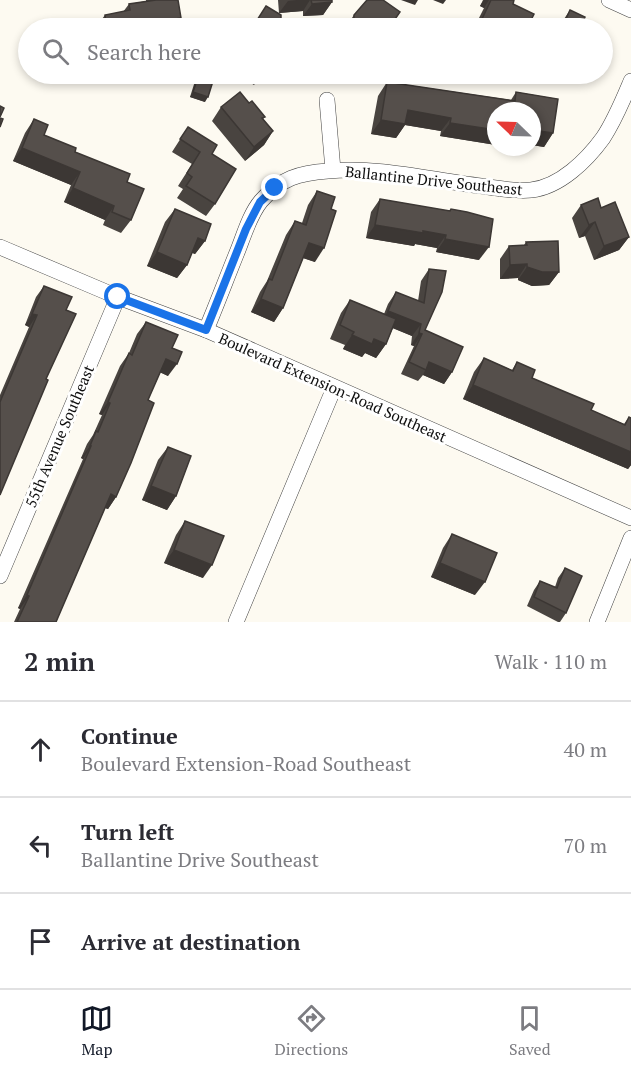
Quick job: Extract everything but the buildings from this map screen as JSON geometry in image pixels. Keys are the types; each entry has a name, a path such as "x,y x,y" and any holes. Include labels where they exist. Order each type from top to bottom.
{"street":[{"path":"609,0 631,9"},
{"name":"Ballantine Drive Southeast","path":"206,330 246,229 260,202 290,177 304,172 363,169 512,190 532,190 550,184 571,171 588,156 603,138 631,81"},
{"path":"327,100 333,170"},
{"name":"Boulevard Extension-Road Southeast","path":"0,247 118,297 206,330 631,518"},
{"name":"55th Avenue Southeast","path":"0,576 118,297"},
{"path":"236,622 334,388"},
{"path":"597,622 631,538"}],"route":[{"path":"118,297 206,330 246,229 260,202 275,188"}]}
